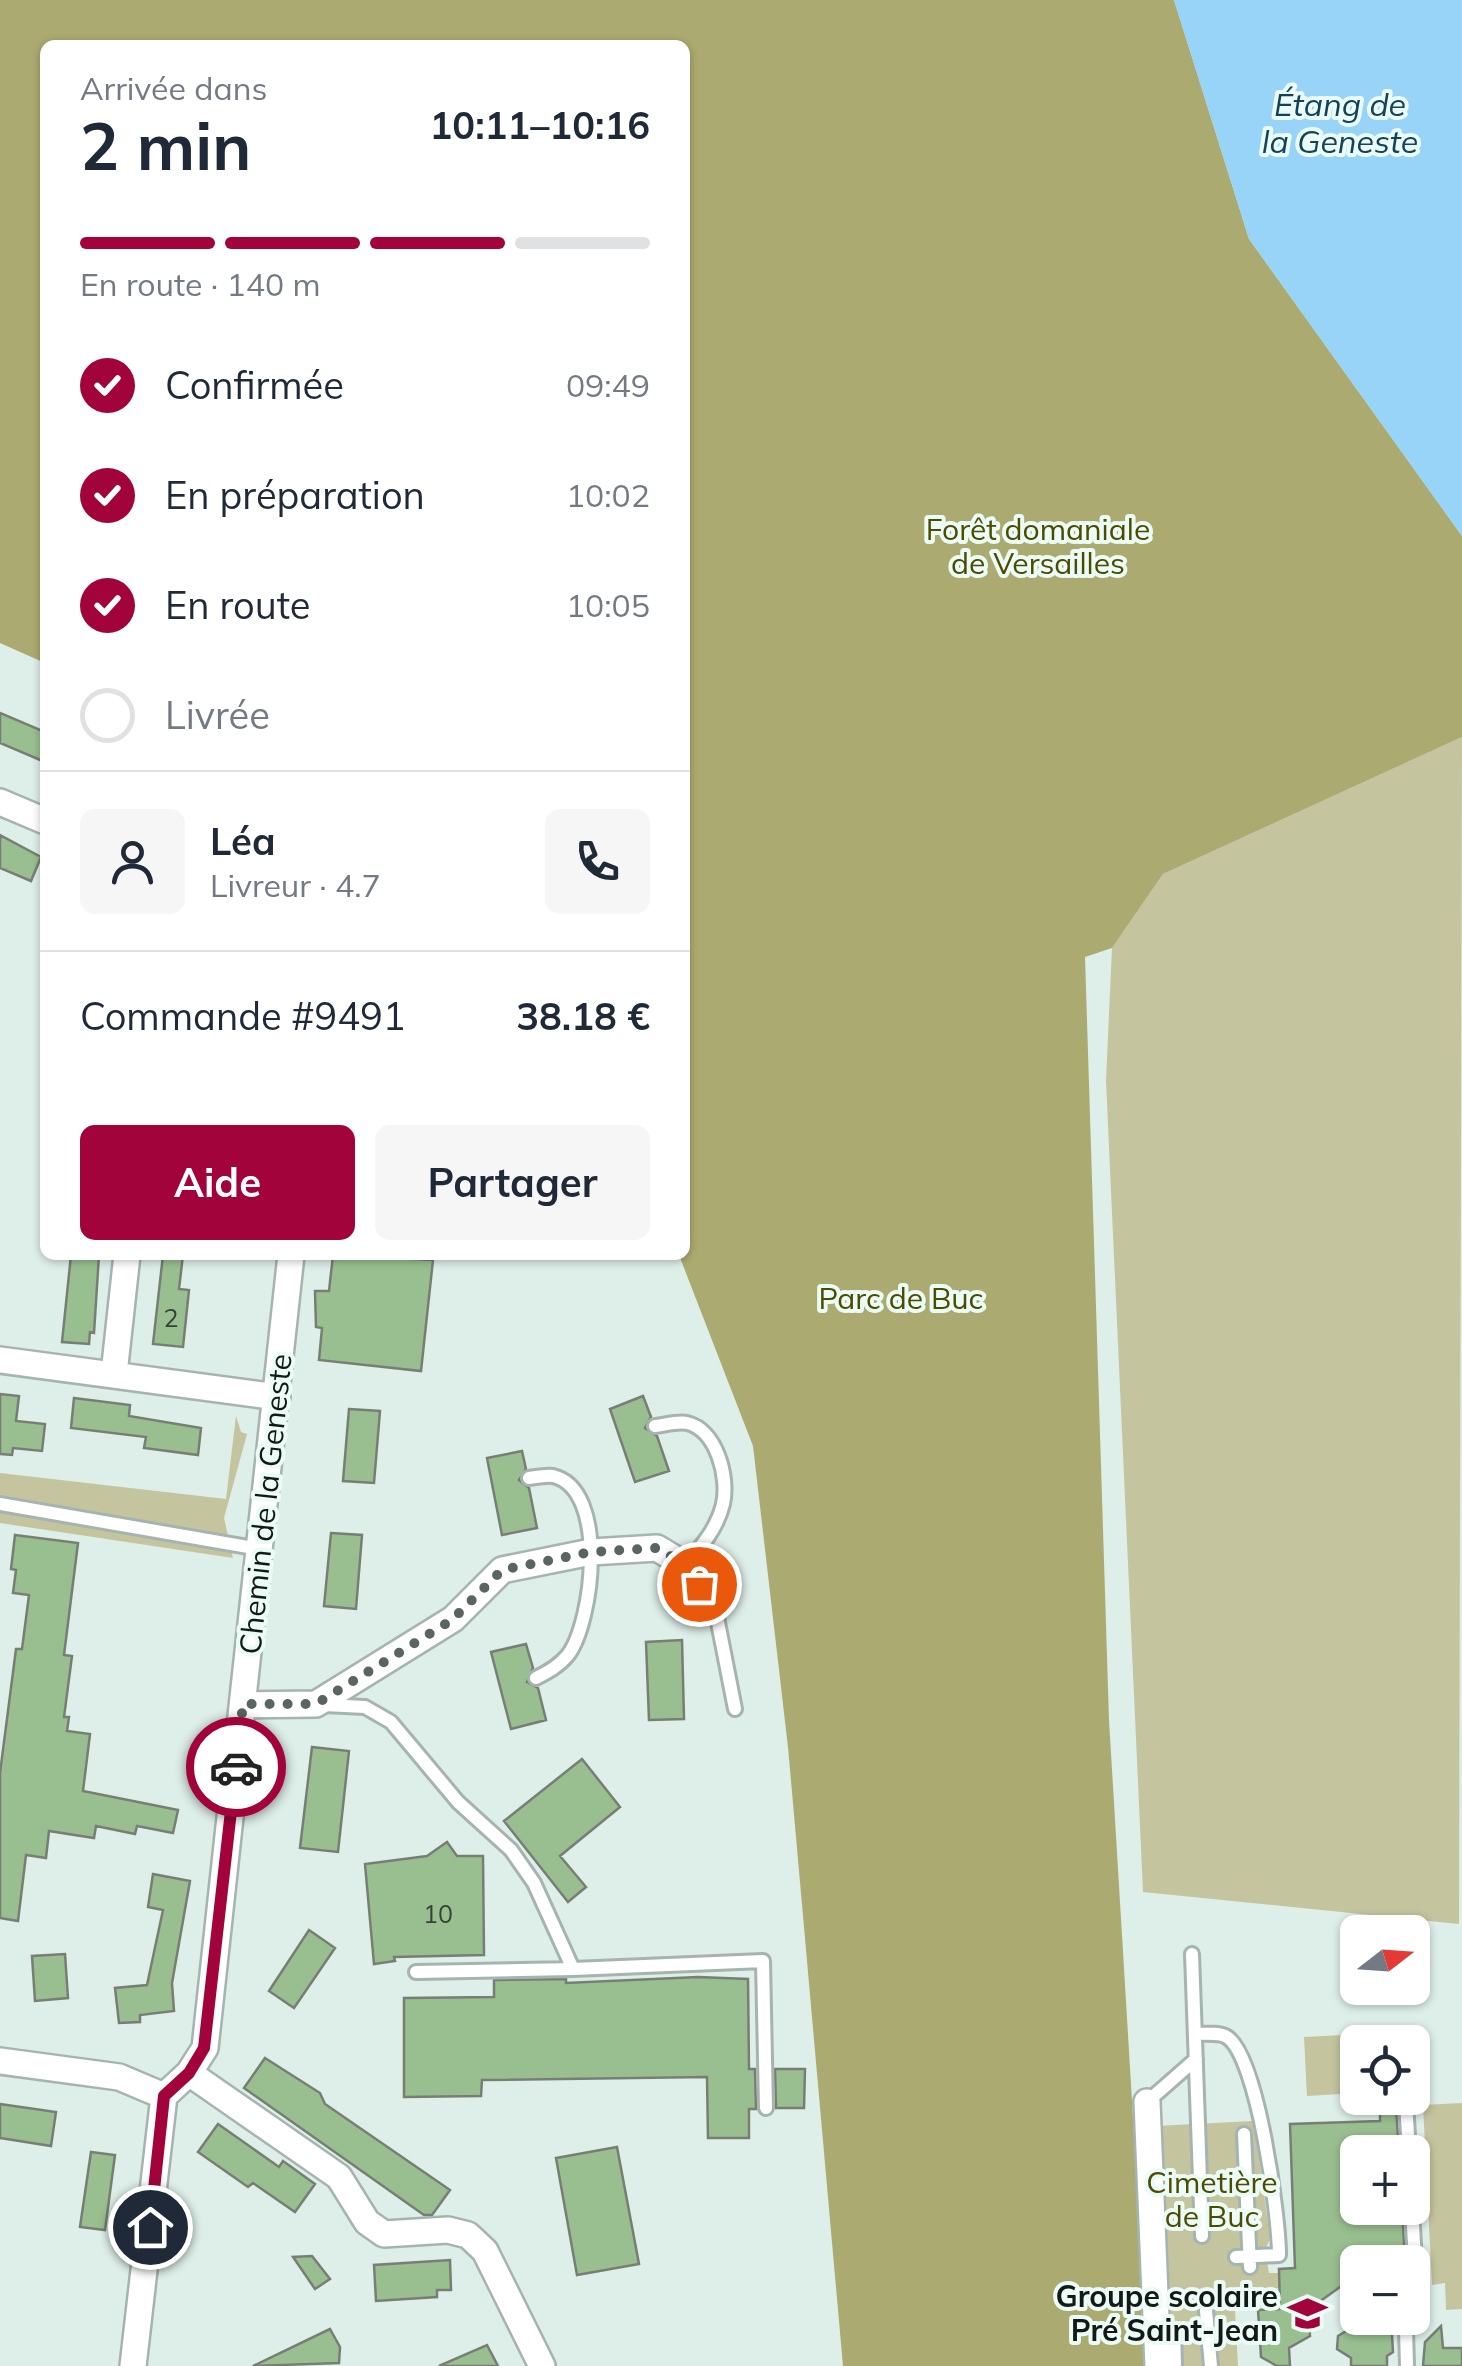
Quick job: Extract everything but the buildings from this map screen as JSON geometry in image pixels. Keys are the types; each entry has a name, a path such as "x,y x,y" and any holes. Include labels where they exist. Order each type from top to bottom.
{"street":[{"path":"0,802 40,818"},
{"path":"114,1374 126,1260"},
{"name":"Chemin de la Geneste","path":"164,2096 189,2073 204,2048 290,1260"},
{"path":"0,1360 276,1397"},
{"path":"243,1704 316,1704 452,1620 502,1570 591,1552 657,1548 685,1565"},
{"path":"0,2062 119,2076 164,2096 133,2366"},
{"path":"189,2073 339,2177 366,2222 384,2234 448,2230 468,2235 484,2251 542,2366"},
{"path":"1147,2102 1158,2366"}],"lane":[{"path":"655,1426 685,1422 706,1433 722,1464 724,1502 707,1541 685,1565 714,1602 735,1709"},
{"path":"530,1478 554,1476 572,1489 589,1516 591,1552 583,1619 570,1652 556,1667 536,1678"},
{"path":"0,1504 260,1548"},
{"path":"316,1704 365,1707 391,1722 458,1802 511,1850 534,1883 573,1968"},
{"path":"1192,1954 1202,2236"},
{"path":"416,1972 763,1960 766,2108"},
{"path":"1196,2034 1220,2035 1235,2046 1260,2110 1279,2255 1245,2260 1244,2134"},
{"path":"1147,2102 1196,2059"},
{"path":"1206,2311 1210,2366"},
{"path":"1174,2331 1176,2366"},
{"path":"1406,2335 1406,2366"}],"green space":[{"name":"Forêt domaniale de Versailles","path":"0,0 1174,0 1249,239 1462,536 1462,737 1163,874 1112,948 1085,957 1109,1720 1148,2366 843,2366 788,1747 753,1446 681,1260 690,1260 690,40 40,40 40,661 0,643"},
{"path":"1462,737 1459,1924 1430,1921 1430,1915 1370,1915 1143,1892 1106,1081 1112,948 1163,874"},
{"path":"236,1416 241,1432 247,1434 224,1518 233,1558 0,1523 0,1473 226,1499"},
{"path":"1340,2035 1340,2094 1307,2096 1304,2037"},
{"path":"1462,2103 1462,2309 1446,2310 1445,2283 1432,2285 1430,2135 1424,2135 1424,2115 1430,2115 1430,2105"},
{"name":"Cimetière de Buc","path":"1254,2121 1270,2239 1265,2250 1269,2273 1279,2273 1280,2288 1234,2291 1238,2366 1169,2366 1156,2126"}],"water":[{"name":"Étang de la Geneste","path":"1174,0 1462,0 1462,536 1249,239"}],"way so far":[{"path":"236,1767 243,1704 316,1704 452,1620 502,1570 591,1552 657,1548 685,1565 699,1584"}],"place":[{"name":"Groupe scolaire Pré Saint-Jean","path":"1308,2313"}],"route":[{"path":"150,2227 164,2096 189,2073 204,2048 236,1767"}],"park label":[{"name":"Parc de Buc","path":"901,1298"}]}
